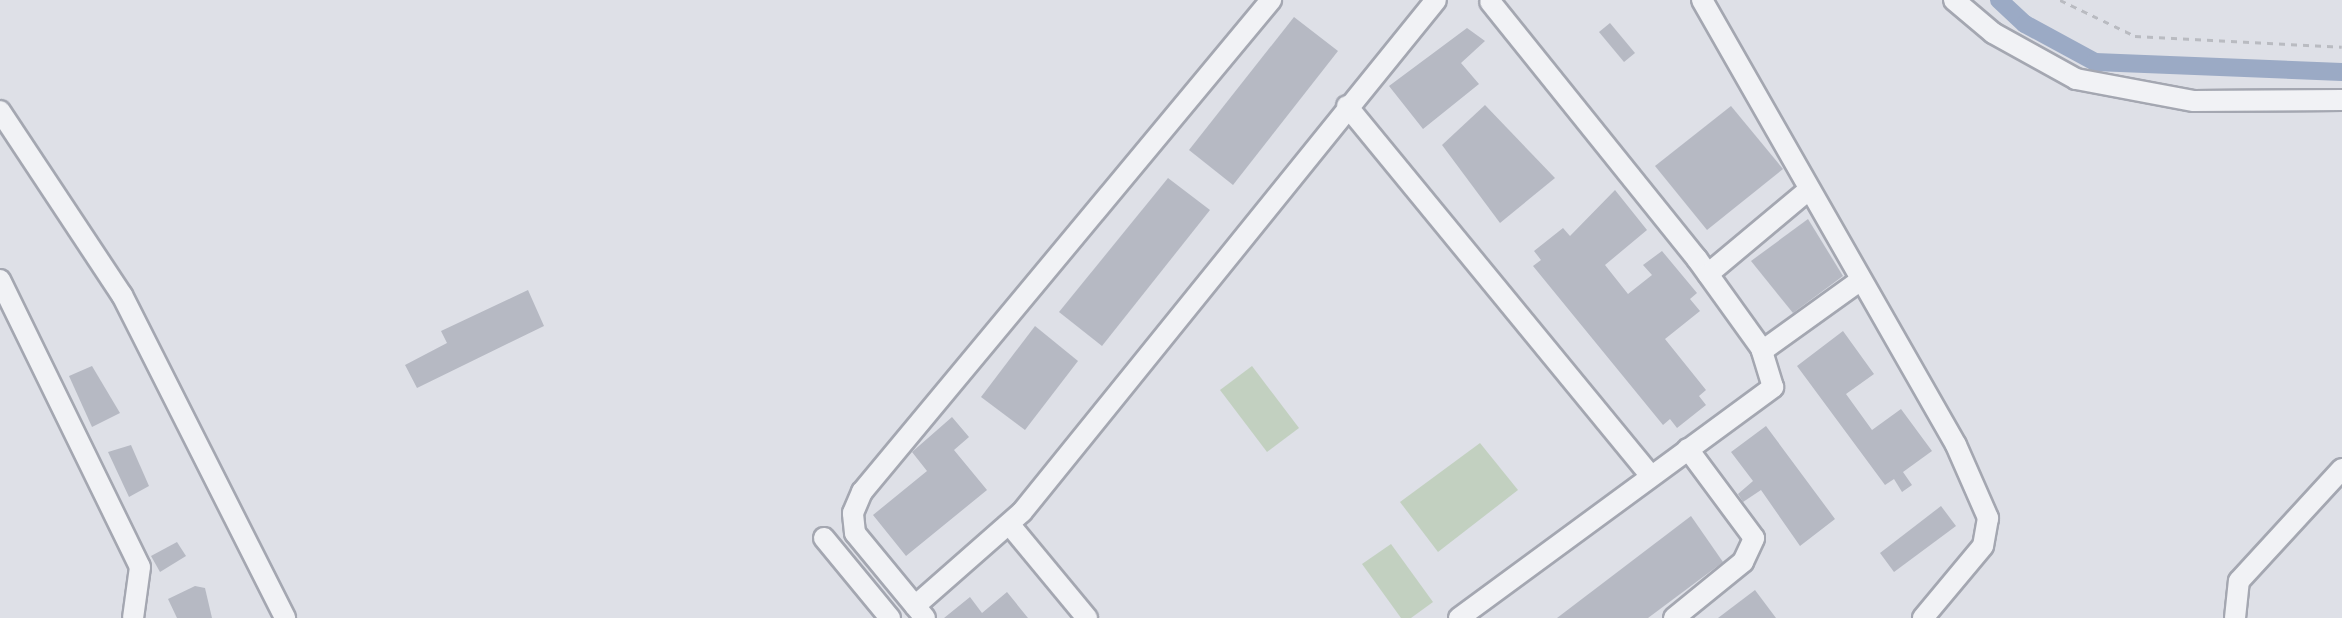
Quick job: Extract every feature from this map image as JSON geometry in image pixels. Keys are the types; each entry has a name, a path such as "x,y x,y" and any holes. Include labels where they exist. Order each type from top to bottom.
{"street":[{"path":"1271,0 862,492 853,513 855,533 920,612 1010,525 1436,0"},
{"path":"1702,0 1806,192 1956,445 1988,518 1983,546 1923,618"},
{"path":"1954,0 1993,33 2076,79 2194,101 2342,100"},
{"path":"1459,618 1773,387 1762,351 1708,274 1491,1"},
{"path":"1347,106 1651,476"},
{"path":"0,111 122,295 285,618"},
{"path":"1708,274 1806,192"},
{"path":"0,280 140,567 133,618"},
{"path":"1762,351 1858,282"},
{"path":"1674,618 1743,562 1754,538 1688,449"},
{"path":"2235,618 2239,581 2342,469"},
{"path":"1010,525 1087,618"},
{"path":"824,538 890,618"}],"path":[{"path":"2060,0 2135,36 2342,47"}],"green space":[{"path":"1252,366 1299,428 1267,452 1220,390"},
{"path":"1480,443 1518,490 1438,552 1400,502"},
{"path":"1391,544 1433,602 1411,618 1401,618 1362,564"}],"building":[{"path":"1294,17 1338,51 1233,185 1189,150"},
{"path":"1610,23 1635,53 1624,62 1599,32"},
{"path":"1467,28 1485,41 1461,63 1479,84 1423,129 1389,86"},
{"path":"1485,105 1555,178 1500,223 1442,145"},
{"path":"1731,106 1783,169 1707,230 1655,166"},
{"path":"1168,178 1210,210 1102,346 1059,312"},
{"path":"1615,190 1647,230 1605,265 1628,294 1652,275 1643,265 1662,251 1697,293 1690,299 1700,311 1665,339 1706,390 1699,396 1706,405 1677,428 1670,419 1663,425 1533,266 1541,260 1534,251 1563,228 1570,236"},
{"path":"1808,219 1843,276 1793,313 1751,261"},
{"path":"528,290 544,326 417,388 405,365 447,343 441,331"},
{"path":"1035,326 1078,361 1025,430 981,397"},
{"path":"1843,331 1874,374 1846,394 1872,430 1901,409 1932,451 1903,472 1912,485 1902,492 1894,479 1885,485 1797,366"},
{"path":"92,366 120,413 92,427 69,376"},
{"path":"952,417 969,437 954,450 987,490 906,556 873,515 927,471 912,452"},
{"path":"1766,426 1835,519 1800,546 1761,490 1743,502 1738,494 1753,481 1731,452"},
{"path":"131,445 149,486 129,497 108,452"},
{"path":"1941,506 1956,526 1894,572 1880,553"},
{"path":"1691,516 1723,562 1648,618 1557,618"},
{"path":"177,542 186,556 160,572 151,556"},
{"path":"195,586 205,588 212,618 177,618 168,599"},
{"path":"1755,590 1776,618 1718,618"},
{"path":"1007,592 1028,618 944,618 970,597 982,613"}],"waterway":[{"path":"1999,0 2025,24 2095,62 2342,72"}]}
